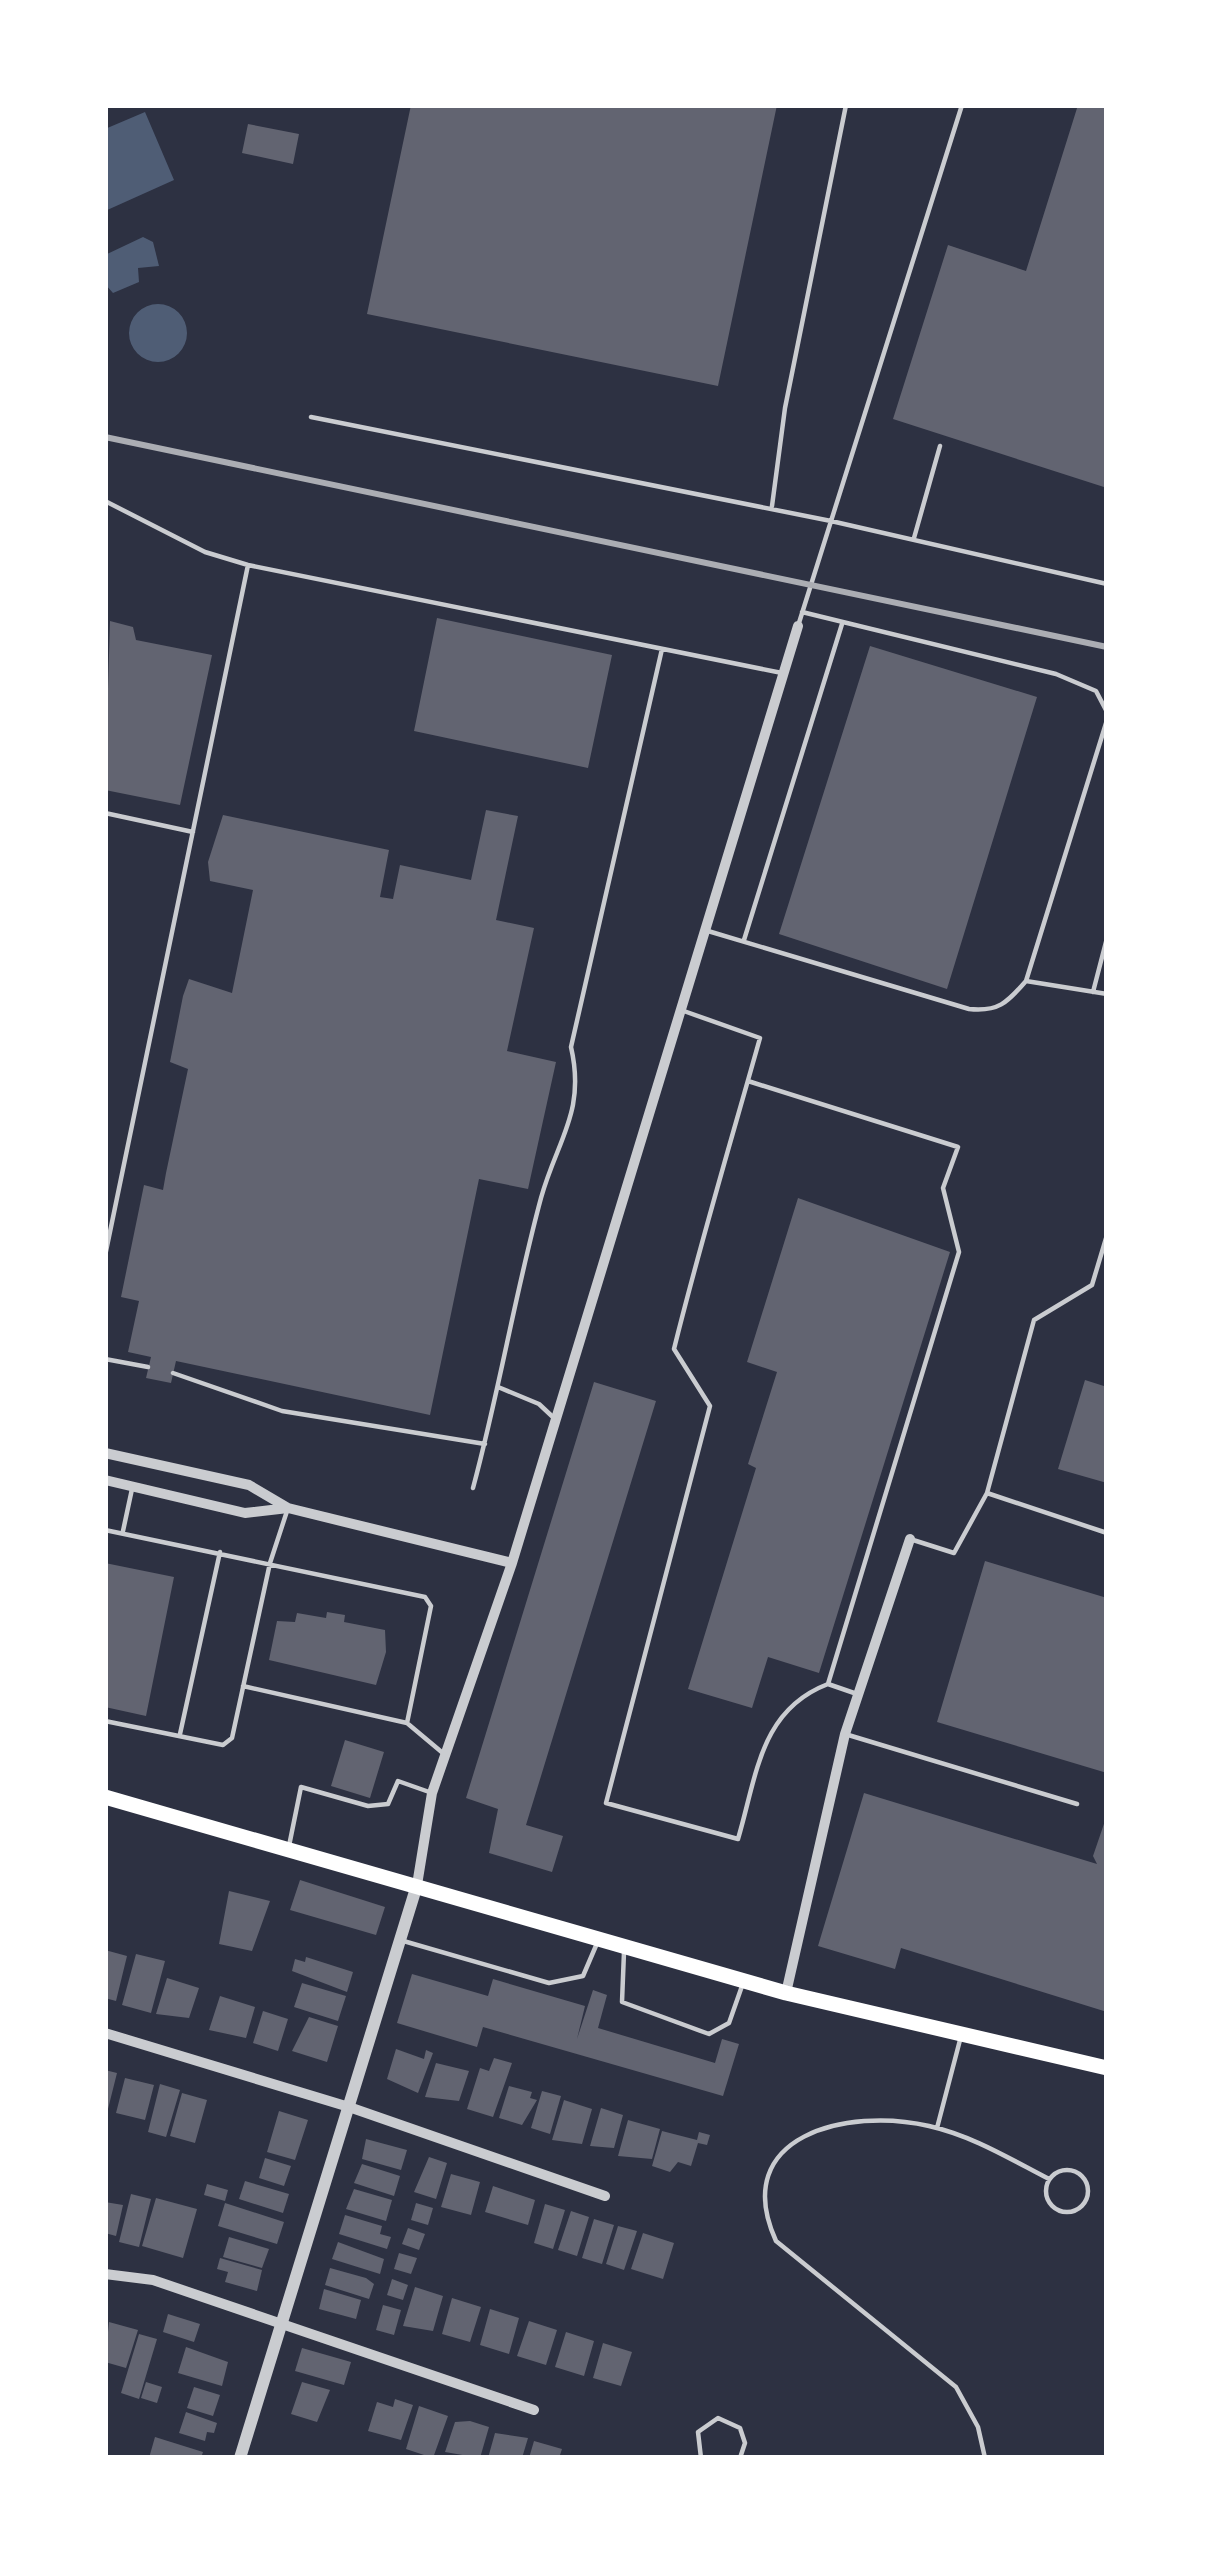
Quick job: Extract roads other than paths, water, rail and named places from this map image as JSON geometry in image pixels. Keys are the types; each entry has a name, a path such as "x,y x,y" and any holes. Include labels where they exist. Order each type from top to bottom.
{"main road":[{"path":"105,1797 785,1993 1107,2068"}],"street":[{"path":"240,2458 417,1885 432,1792 512,1562 798,626"},
{"path":"105,1454 249,1485 288,1508 512,1562"},
{"path":"105,1480 245,1513 288,1508"},
{"path":"785,1993 844,1734 910,1539"},
{"path":"105,2033 349,2107 604,2196"},
{"path":"105,2274 153,2280 534,2410"}],"lane":[{"path":"771,508 785,408 846,105"},
{"path":"798,626 962,105"},
{"path":"311,417 831,520 1107,584"},
{"path":"913,540 940,446"},
{"path":"105,501 205,552 248,565 783,673"},
{"path":"105,1256 248,565"},
{"path":"707,931 969,1009 990,1011 1005,1005 1026,981 1107,716 1096,691 1056,674 802,612"},
{"path":"744,940 842,624"},
{"path":"473,1488 542,1192 568,1136 577,1091 571,1047 662,649"},
{"path":"105,813 193,832"},
{"path":"1093,992 1107,938"},
{"path":"1026,981 1107,994"},
{"path":"681,1010 760,1038 674,1348 710,1406 606,1803 738,1839 769,1734 796,1696 828,1684 858,1694"},
{"path":"748,1081 958,1147 944,1188 959,1252 828,1684"},
{"path":"910,1539 954,1552 987,1493 1034,1320 1092,1285 1107,1235"},
{"path":"105,1359 148,1367"},
{"path":"173,1373 282,1411 485,1444"},
{"path":"498,1387 539,1404 555,1419"},
{"path":"123,1531 132,1490"},
{"path":"987,1493 1107,1533"},
{"path":"105,1721 223,1744 232,1738 270,1563 288,1508"},
{"path":"105,1530 425,1597 431,1606 407,1723"},
{"path":"180,1736 220,1552"},
{"path":"243,1686 407,1723 445,1755"},
{"path":"844,1734 1077,1804"},
{"path":"288,1850 301,1787 368,1805 388,1804 398,1781 432,1792"},
{"path":"399,1940 549,1983 583,1976 598,1941"},
{"path":"625,1947 622,2002 709,2034 729,2023 744,1979"},
{"path":"937,2128 961,2034"},
{"path":"986,2458 978,2427 956,2387 776,2241 763,2213 762,2185 773,2160 798,2137 856,2123 937,2128 970,2138 1049,2180"},
{"path":"1060,2171 1074,2171 1085,2180 1085,2201 1075,2210 1056,2210 1047,2199 1049,2180 1060,2171"},
{"path":"701,2458 698,2432 718,2418 740,2428 745,2443 740,2458"}],"water":[{"path":"145,112 174,180 105,211 105,129"},
{"path":"143,237 153,242 159,266 138,268 139,282 113,293 105,284 105,255"},
{"path":"158,304 179,312 187,333 179,354 158,362 137,354 129,333 137,312"}],"railway":[{"path":"105,437 1107,647"}]}
